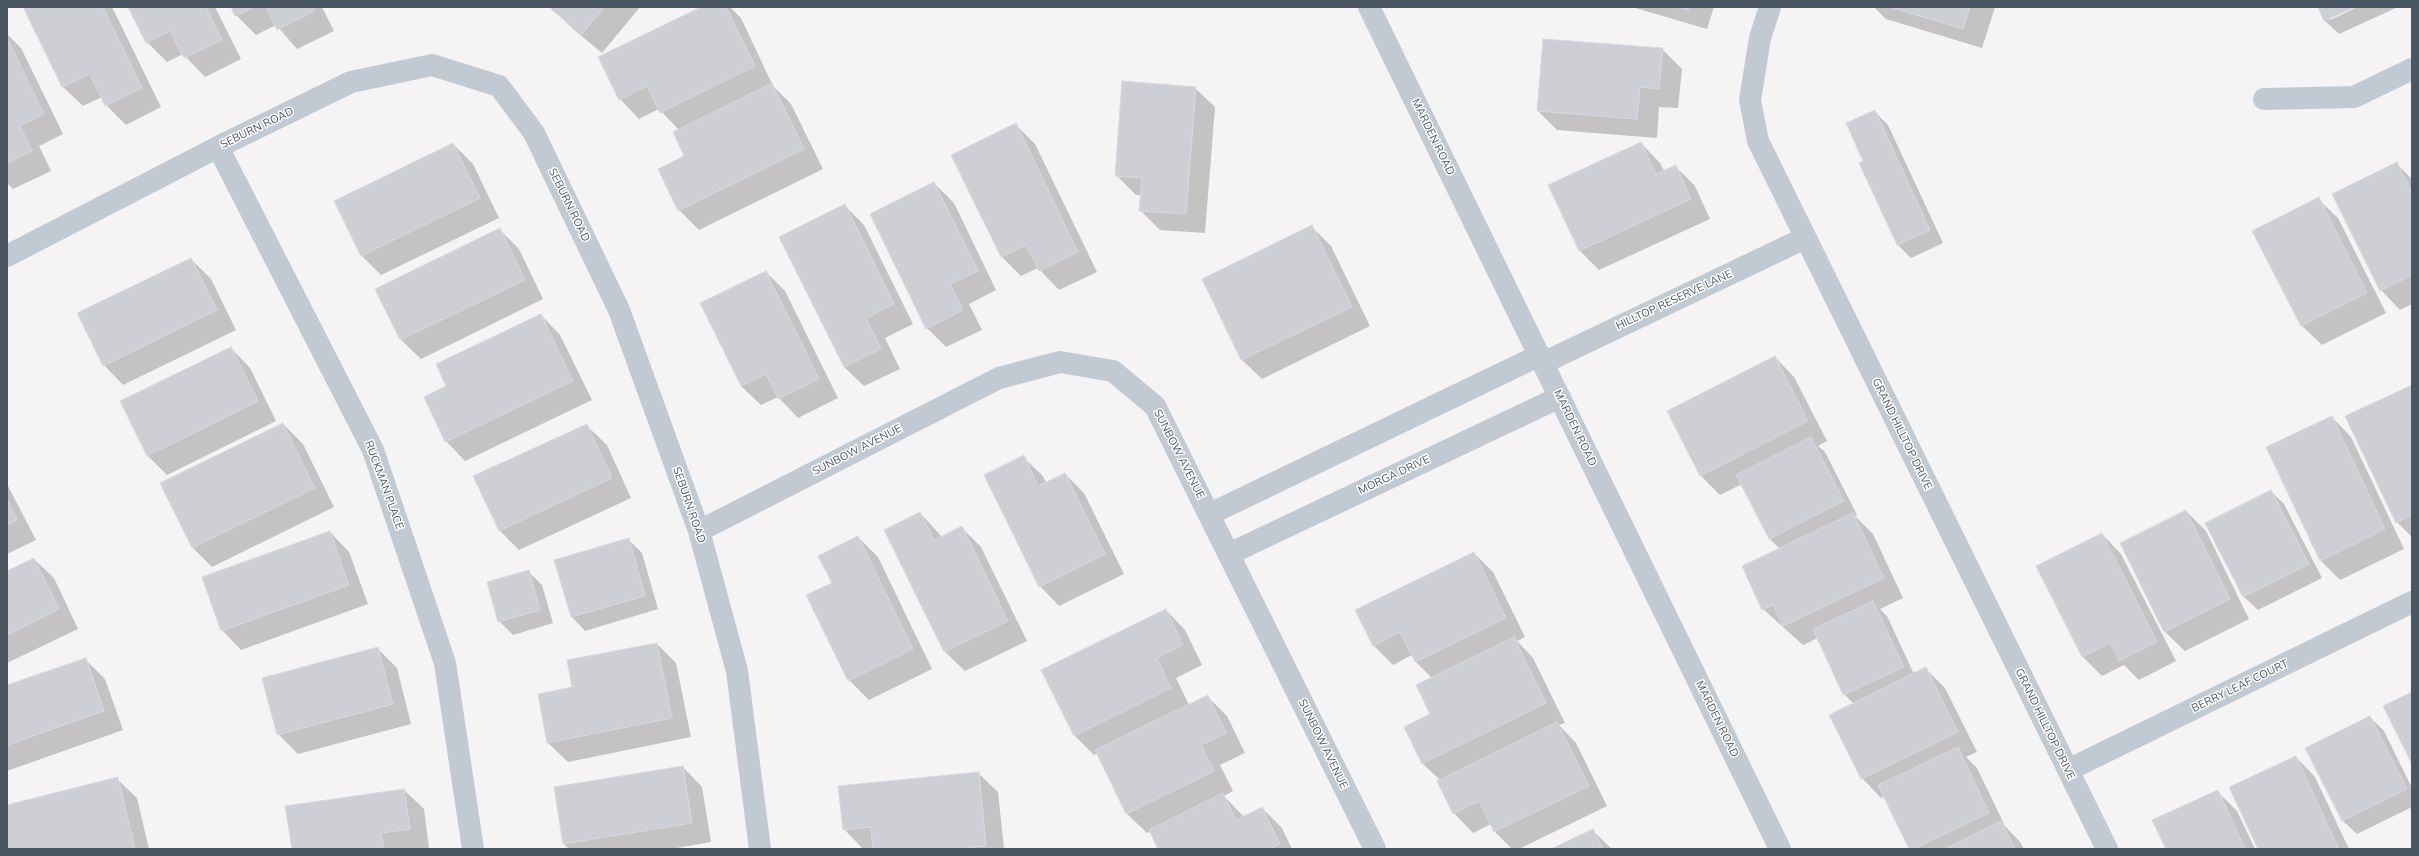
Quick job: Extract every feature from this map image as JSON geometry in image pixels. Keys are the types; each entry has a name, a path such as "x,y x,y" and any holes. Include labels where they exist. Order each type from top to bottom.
{"street":[{"name":"MARDEN ROAD","path":"1369,7 1780,849"},
{"name":"GRAND HILLTOP DRIVE","path":"1770,7 1760,38 1750,100 1758,142 2107,849"},
{"name":"SEBURN ROAD","path":"7,256 218,147 351,82 432,65 499,86 534,133 619,310 699,531 737,671 760,849"},
{"path":"2264,99 2354,97 2412,69"},
{"name":"RUCKMAN PLACE","path":"218,147 373,450 445,663 473,849"},
{"name":"HILLTOP RESERVE LANE","path":"1542,359 1805,238"},
{"path":"1210,514 1542,359"},
{"name":"SUNBOW AVENUE","path":"699,531 998,378 1060,362 1113,371 1155,406 1210,514 1375,849"},
{"name":"MORGA DRIVE","path":"1229,554 1560,397"},
{"name":"BERRY LEAF COURT","path":"2068,770 2412,602"}],"building":[{"path":"23,7 103,7 142,88 105,106 90,74 62,87"},
{"path":"128,7 206,7 222,40 184,58 170,31 146,43"},
{"path":"231,7 254,7 235,16"},
{"path":"266,7 313,7 315,11 277,30"},
{"path":"553,7 604,7 582,34 551,9"},
{"path":"701,7 726,7 755,66 660,113 647,86 619,100 598,57"},
{"path":"1676,7 1689,7 1688,10"},
{"path":"1890,7 1970,7 1963,29"},
{"path":"2318,7 2355,7 2324,21"},
{"path":"7,38 44,114 20,126 32,151 7,163"},
{"path":"1543,39 1663,48 1659,89 1640,87 1637,119 1537,111"},
{"path":"1122,81 1196,87 1186,214 1139,211 1142,178 1115,176"},
{"path":"772,83 804,149 678,211 658,169 684,156 673,132"},
{"path":"1875,110 1930,230 1897,245 1859,163 1863,161 1846,123"},
{"path":"1016,123 1078,252 1039,271 1026,245 1001,257 951,155"},
{"path":"1641,142 1656,174 1676,165 1691,199 1579,251 1548,185"},
{"path":"453,143 480,198 361,256 334,201"},
{"path":"2397,162 2412,193 2412,275 2380,291 2332,194"},
{"path":"934,182 978,271 950,284 963,310 926,329 870,214"},
{"path":"2319,197 2367,293 2301,326 2252,231"},
{"path":"845,204 894,304 866,318 881,349 844,367 779,237"},
{"path":"1312,225 1352,307 1241,360 1202,279"},
{"path":"500,228 525,280 400,340 375,289"},
{"path":"191,258 217,310 103,366 77,313"},
{"path":"766,271 819,379 778,399 766,374 741,386 700,303"},
{"path":"541,314 573,381 445,442 424,397 446,386 436,364"},
{"path":"231,347 258,401 147,456 120,401"},
{"path":"1775,356 1808,421 1700,476 1667,411"},
{"path":"2412,385 2412,515 2396,523 2345,416"},
{"path":"2332,416 2385,529 2320,561 2266,447"},
{"path":"283,423 315,488 192,548 160,483"},
{"path":"587,424 612,478 499,531 473,476"},
{"path":"1811,437 1844,501 1769,539 1736,475"},
{"path":"1024,455 1038,486 1065,473 1105,554 1039,587 984,475"},
{"path":"2271,490 2309,564 2243,597 2205,523"},
{"path":"7,499 17,520 7,525"},
{"path":"2186,510 2230,599 2164,632 2120,543"},
{"path":"920,512 934,540 962,526 1008,621 944,652 884,530"},
{"path":"1853,513 1884,578 1783,626 1773,605 1762,610 1742,566"},
{"path":"330,531 349,585 221,631 202,577"},
{"path":"2102,533 2157,642 2119,661 2110,643 2082,657 2036,566"},
{"path":"858,536 913,649 848,681 806,595 832,583 818,556"},
{"path":"629,538 645,596 571,617 554,560"},
{"path":"1474,552 1506,618 1415,662 1400,632 1373,646 1355,610"},
{"path":"34,558 59,609 7,635 7,571"},
{"path":"529,570 540,610 498,622 487,582"},
{"path":"1873,601 1904,667 1843,695 1813,629"},
{"path":"1166,609 1183,645 1157,658 1171,688 1074,736 1041,670"},
{"path":"1514,637 1546,703 1422,764 1404,727 1430,714 1416,685"},
{"path":"657,643 672,718 547,743 538,694 572,687 567,660"},
{"path":"378,647 393,704 277,735 262,678"},
{"path":"86,658 104,711 7,745 7,685"},
{"path":"1926,667 1958,732 1861,779 1829,715"},
{"path":"2412,692 2412,764 2383,706"},
{"path":"1208,695 1226,733 1201,745 1214,771 1126,814 1095,750"},
{"path":"2370,716 2407,789 2342,821 2305,748"},
{"path":"1557,722 1589,786 1494,832 1479,801 1453,814 1437,781"},
{"path":"1958,747 1989,813 1913,849 1909,849 1878,785"},
{"path":"2296,756 2338,847 2335,849 2258,849 2229,787"},
{"path":"683,766 692,823 563,844 554,787"},
{"path":"979,772 986,846 956,849 873,849 871,827 843,830 838,786"},
{"path":"118,777 135,849 7,849 7,805"},
{"path":"404,789 410,829 381,833 384,849 292,849 285,806"},
{"path":"2218,790 2245,849 2166,849 2152,820"},
{"path":"1223,793 1236,820 1262,807 1280,844 1270,849 1158,849 1149,830"},
{"path":"2001,821 2015,849 1945,849"},
{"path":"1593,829 1603,849 1551,849"}]}
